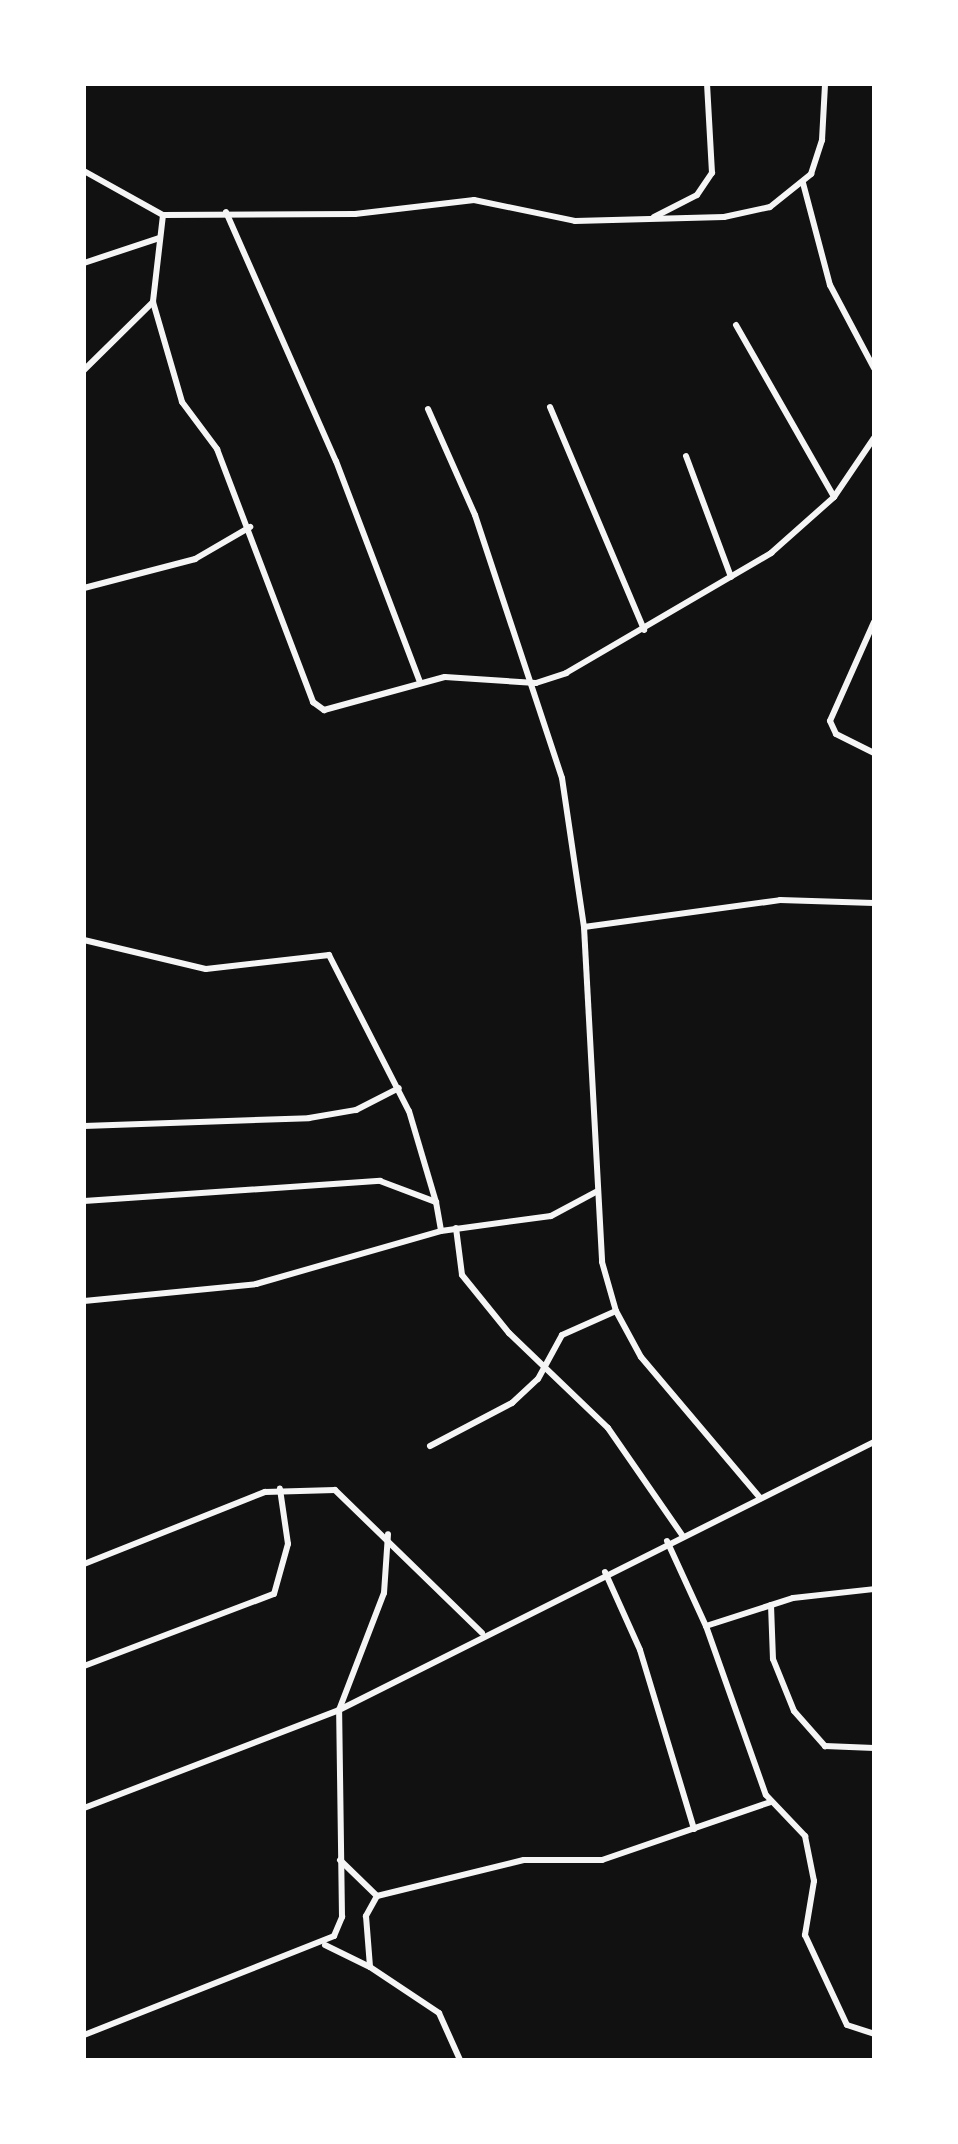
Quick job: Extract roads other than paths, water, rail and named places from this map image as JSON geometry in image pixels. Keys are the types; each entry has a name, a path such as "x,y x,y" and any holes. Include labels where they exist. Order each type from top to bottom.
{"street":[{"path":"651,219 697,195 712,173 707,84"},
{"path":"84,171 163,215 226,212 355,214 474,200 555,219 651,219 748,214 803,183 822,140 825,84"},
{"path":"803,183 826,275 874,368"},
{"path":"226,212 336,461 420,682"},
{"path":"163,215 153,302 182,402 217,449 250,527 318,709 420,682 536,683 644,630 731,577 834,497 874,438"},
{"path":"84,263 159,238"},
{"path":"84,370 153,302"},
{"path":"736,325 834,497"},
{"path":"550,407 644,630"},
{"path":"428,409 536,683 562,778 584,927 602,1262 616,1311 641,1357 760,1498"},
{"path":"686,456 731,577"},
{"path":"84,588 195,559 250,527"},
{"path":"874,622 830,721 836,734 874,753"},
{"path":"584,927 780,900 874,903"},
{"path":"84,940 206,969 329,955 399,1088 436,1202 441,1231"},
{"path":"84,1126 309,1118 356,1110 399,1088"},
{"path":"84,1201 380,1181 436,1202"},
{"path":"84,1301 256,1284 441,1231 534,1220 596,1192"},
{"path":"456,1228 462,1275 546,1368 608,1428 682,1535"},
{"path":"430,1446 512,1403 546,1368 562,1335 616,1311"},
{"path":"84,1808 339,1710 482,1633 874,1442"},
{"path":"84,1666 274,1594 288,1544 280,1489"},
{"path":"84,1564 280,1489 342,1492 388,1534 482,1633"},
{"path":"84,2035 325,1945 342,1917 339,1710 384,1593 388,1534"},
{"path":"667,1541 706,1626 770,1802 805,1836 814,1881 803,1927 826,1982 847,2025 874,2034"},
{"path":"605,1572 640,1650 694,1829"},
{"path":"706,1626 771,1605 874,1589"},
{"path":"771,1605 773,1659 794,1711 825,1746 874,1748"},
{"path":"370,1967 366,1916 377,1896 524,1860 602,1860 770,1802"},
{"path":"340,1860 377,1896"},
{"path":"325,1945 370,1967 439,2013 460,2060"}]}
